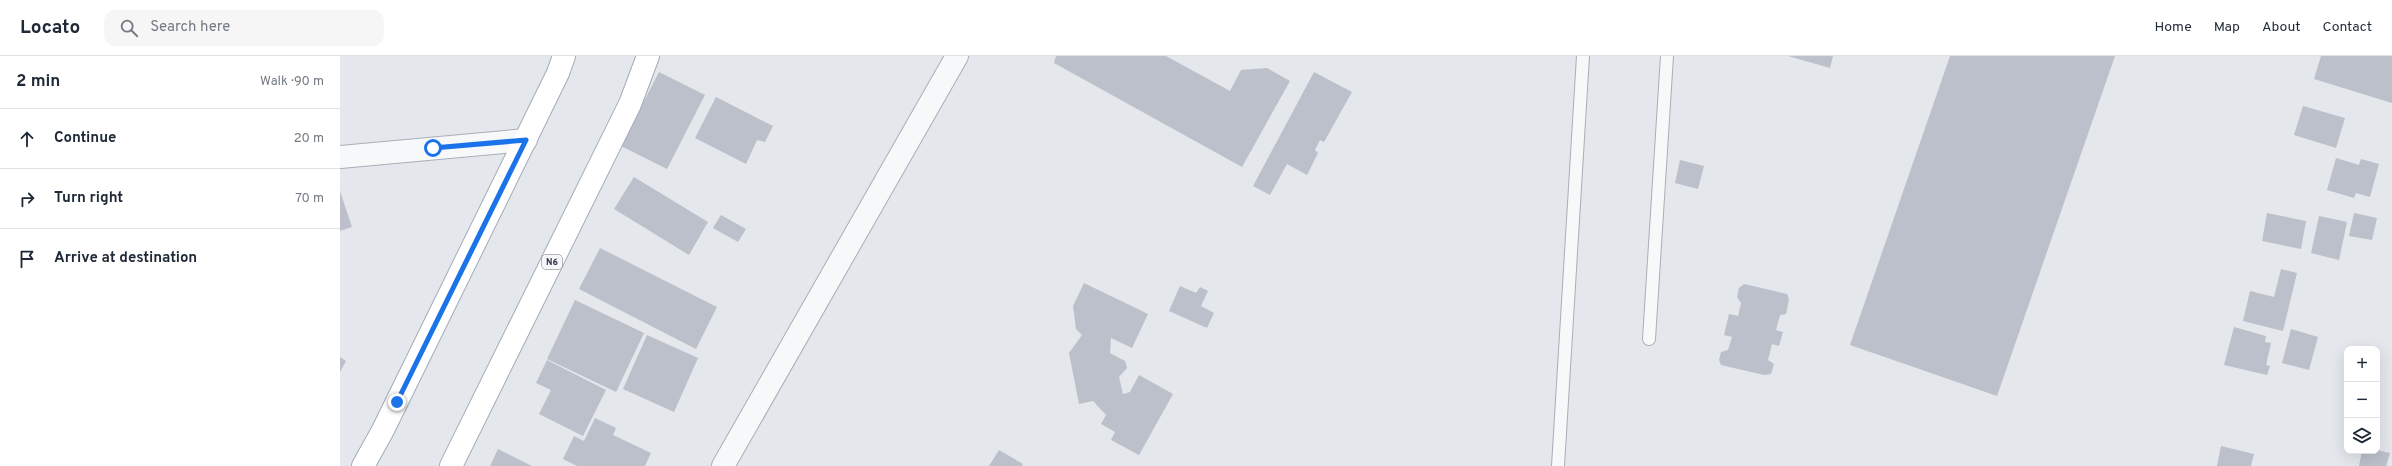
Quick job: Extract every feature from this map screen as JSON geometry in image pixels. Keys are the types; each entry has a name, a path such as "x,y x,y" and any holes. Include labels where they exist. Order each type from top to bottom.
{"main road":[{"path":"363,466 384,430 526,140 564,56"},
{"name":"N6","path":"451,466 630,104 648,56"}],"street":[{"path":"723,466 957,56"},
{"path":"340,157 526,140"}],"lane":[{"path":"1558,466 1583,56"},
{"path":"1649,339 1667,56"}],"building":[{"path":"1056,56 1166,56 1230,91 1241,70 1267,68 1290,81 1242,167 1054,63"},
{"path":"1788,56 1833,56 1830,68"},
{"path":"1950,56 2115,56 1997,396 1850,345"},
{"path":"2321,56 2392,56 2392,103 2314,79"},
{"path":"659,72 705,95 667,169 621,146"},
{"path":"1314,72 1352,92 1324,142 1320,140 1315,150 1318,153 1307,175 1287,164 1270,195 1253,186"},
{"path":"716,97 773,126 765,142 757,140 746,164 695,138"},
{"path":"2303,106 2345,118 2336,148 2294,135"},
{"path":"2336,158 2359,165 2361,159 2379,164 2370,197 2356,193 2354,198 2327,190"},
{"path":"1680,160 1704,166 1698,189 1675,183"},
{"path":"634,177 708,222 689,255 614,209"},
{"path":"340,191 352,227 340,231"},
{"path":"2267,213 2306,221 2301,249 2262,241"},
{"path":"2354,213 2377,218 2372,240 2349,236"},
{"path":"721,215 746,229 738,242 713,228"},
{"path":"2319,216 2347,222 2339,260 2311,253"},
{"path":"600,248 717,307 696,349 579,289"},
{"path":"2281,269 2297,273 2283,331 2243,321 2250,291 2274,297"},
{"path":"1084,283 1148,314 1132,348 1111,338 1110,353 1125,361 1127,368 1119,377 1123,394 1130,392 1139,375 1173,394 1139,455 1111,440 1115,432 1101,424 1106,415 1093,401 1079,404 1069,353 1082,335 1076,329 1073,306"},
{"path":"1744,284 1787,294 1789,299 1786,314 1780,315 1776,330 1783,332 1779,346 1772,344 1768,360 1774,364 1771,374 1764,375 1721,365 1719,360 1721,352 1728,350 1732,337 1724,335 1729,314 1738,316 1741,303 1737,297 1739,288"},
{"path":"1180,286 1196,293 1200,287 1208,291 1201,306 1214,313 1207,328 1169,311"},
{"path":"575,300 644,333 616,392 547,359"},
{"path":"2234,327 2266,336 2265,342 2271,343 2266,365 2270,366 2267,375 2224,365"},
{"path":"2291,329 2318,337 2309,370 2282,363"},
{"path":"647,335 698,358 674,412 623,389"},
{"path":"340,357 346,361 340,372"},
{"path":"547,360 606,390 583,436 539,414 551,390 536,383"},
{"path":"595,418 616,428 613,435 651,453 645,466 577,466 563,459 574,436 584,441"},
{"path":"2221,446 2254,454 2251,466 2217,466"},
{"path":"498,449 532,466 490,466"},
{"path":"999,450 1023,464 1022,466 989,466"},
{"path":"2380,451 2390,453 2386,466 2359,466 2361,454 2380,454"}],"route":[{"path":"397,402 526,140 433,148"}]}
